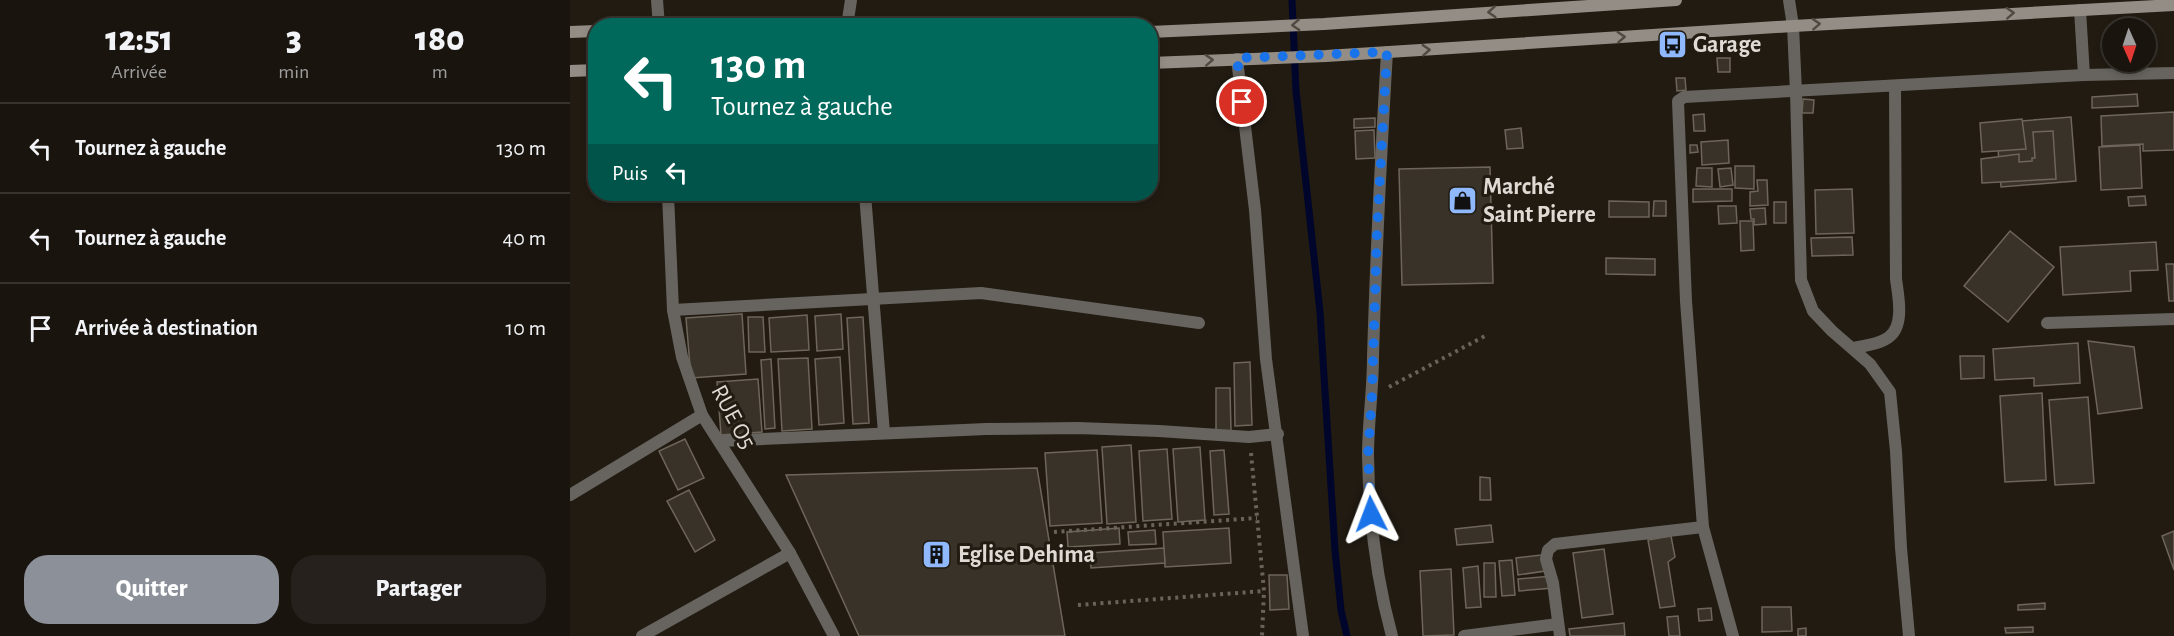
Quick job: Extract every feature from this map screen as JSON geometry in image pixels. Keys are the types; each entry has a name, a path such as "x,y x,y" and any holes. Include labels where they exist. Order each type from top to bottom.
{"main road":[{"path":"1158,32 1324,24 1676,0"},
{"path":"1158,63 1326,56 1793,26 2174,5"},
{"path":"570,32 588,31"},
{"path":"570,71 588,70"}],"street":[{"path":"657,0 658,18"},
{"path":"848,18 851,0"},
{"path":"1789,0 1793,26 1802,280 1813,311 1870,364 1890,392 1909,636"},
{"path":"2080,10 2084,75"},
{"path":"1387,52 1368,455 1372,534 1383,603 1392,636"},
{"path":"1237,58 1255,210 1266,359 1278,434 1303,636"},
{"path":"1733,636 1703,527 1686,301 1676,107 1678,101 1684,97 2084,75 2174,73"},
{"path":"1853,348 1888,338 1896,329 1899,309 1896,279 1895,86"},
{"name":"RUE O5","path":"668,201 673,310 682,357 702,415 790,554 834,636"},
{"path":"866,201 884,433"},
{"path":"673,310 981,294 1199,323"},
{"path":"2047,323 2174,320"},
{"path":"570,495 702,415"},
{"path":"720,441 884,433 1078,428 1249,437 1278,434"},
{"path":"1464,636 1559,630 1553,583 1546,559 1548,550 1555,544 1703,527"},
{"path":"642,636 790,554"}],"path":[{"path":"1372,395 1485,336"},
{"path":"1249,437 1264,591 1262,636"},
{"path":"1054,532 1257,518"},
{"path":"1078,605 1264,591"}],"building":[{"path":"1717,58 1730,58 1730,72 1718,72"},
{"path":"1676,78 1685,78 1686,90 1677,91"},
{"path":"2137,94 2138,106 2092,108 2092,97"},
{"path":"1803,99 1814,100 1813,113 1802,113"},
{"path":"2174,112 2174,150 2143,151 2143,144 2102,146 2101,116"},
{"path":"1704,114 1705,131 1694,131 1693,115"},
{"path":"2071,117 2076,181 2001,187 1996,123"},
{"path":"1375,118 1375,127 1354,128 1354,119"},
{"path":"2022,119 2026,149 1982,152 1980,123"},
{"path":"1521,128 1523,148 1507,149 1505,130"},
{"path":"1374,130 1375,158 1356,159 1355,131"},
{"path":"2053,131 2056,179 1982,183 1981,159 2019,154 2019,162 2032,161 2032,158 2035,158 2033,132"},
{"path":"1728,140 1729,163 1702,165 1701,142"},
{"path":"1690,145 1697,145 1698,152 1690,153"},
{"path":"2140,145 2142,188 2101,190 2099,147"},
{"path":"1735,166 1754,166 1754,189 1735,188"},
{"path":"1490,167 1493,283 1402,285 1399,169"},
{"path":"1697,168 1712,168 1712,187 1696,186"},
{"path":"1731,168 1733,185 1720,187 1718,169"},
{"path":"1757,180 1767,180 1768,205 1750,206 1750,192 1758,191"},
{"path":"1693,189 1732,189 1732,201 1693,202"},
{"path":"1852,189 1854,233 1816,234 1815,190"},
{"path":"2145,196 2146,205 2129,206 2128,197"},
{"path":"1609,201 1649,202 1649,217 1609,217"},
{"path":"1654,201 1666,201 1666,216 1653,216"},
{"path":"1774,202 1786,202 1786,223 1774,223"},
{"path":"1718,206 1736,206 1737,223 1719,224"},
{"path":"1765,208 1766,224 1754,225 1750,209"},
{"path":"1740,221 1753,221 1754,250 1741,251"},
{"path":"2010,231 2054,267 2008,322 1964,286"},
{"path":"1852,237 1853,255 1812,256 1811,238"},
{"path":"2156,242 2158,270 2130,271 2131,291 2063,295 2060,247"},
{"path":"1606,258 1655,259 1655,275 1606,274"},
{"path":"2166,264 2174,264 2174,301 2169,301"},
{"path":"742,314 746,374 691,378 686,318"},
{"path":"841,314 843,349 817,351 815,316"},
{"path":"807,315 809,350 771,352 769,318"},
{"path":"748,317 763,317 765,352 749,352"},
{"path":"863,317 869,423 853,424 847,318"},
{"path":"2088,341 2134,347 2142,408 2098,414"},
{"path":"2078,343 2080,383 2034,386 2034,378 1995,380 1993,349"},
{"path":"1960,356 1984,356 1984,378 1961,379"},
{"path":"840,357 844,423 819,425 815,359"},
{"path":"808,358 812,429 782,431 778,359"},
{"path":"771,359 775,428 765,429 761,360"},
{"path":"1250,362 1252,425 1235,426 1234,363"},
{"path":"758,379 762,432 721,435 717,382"},
{"path":"1216,388 1230,388 1231,431 1216,432"},
{"path":"2042,393 2046,480 2005,482 2000,396"},
{"path":"2088,397 2094,483 2055,485 2049,400"},
{"path":"685,439 704,478 678,490 659,451"},
{"path":"1131,445 1136,522 1107,524 1102,447"},
{"path":"1200,447 1205,520 1178,522 1173,449"},
{"path":"1167,449 1172,519 1143,521 1139,451"},
{"path":"1097,450 1102,523 1050,526 1045,453"},
{"path":"1224,450 1229,514 1214,515 1210,451"},
{"name":"Eglise Dehima","path":"1037,468 1065,636 859,636 786,475"},
{"path":"1480,477 1490,478 1491,500 1480,500"},
{"path":"689,490 715,540 695,552 667,501"},
{"path":"1491,525 1493,542 1457,545 1455,529"},
{"path":"1119,528 1120,544 1068,547 1067,532"},
{"path":"1229,528 1231,563 1165,567 1163,532"},
{"path":"1155,530 1156,544 1129,545 1128,532"},
{"path":"2174,531 2174,570 2162,536"},
{"path":"1671,536 1675,557 1668,562 1675,606 1660,608 1648,540"},
{"path":"1164,548 1165,563 1091,568 1090,553"},
{"path":"1604,549 1613,614 1582,618 1573,553"},
{"path":"1550,554 1552,570 1518,575 1516,558"},
{"path":"1512,560 1515,595 1502,596 1499,561"},
{"path":"1484,563 1495,563 1496,597 1484,597"},
{"path":"1478,566 1481,607 1466,608 1463,568"},
{"path":"1451,569 1454,635 1423,636 1420,571"},
{"path":"1269,575 1287,575 1289,609 1270,610"},
{"path":"1552,576 1553,588 1519,591 1518,579"},
{"path":"2045,603 2045,609 2018,610 2018,605"},
{"path":"1762,607 1791,607 1792,631 1762,632"},
{"path":"1711,608 1712,620 1699,621 1698,609"},
{"path":"1678,616 1680,636 1669,636 1667,617"},
{"path":"1624,623 1625,636 1570,636 1569,629"},
{"path":"2033,627 2033,632 2006,633 2005,628"},
{"path":"1806,628 1806,636 1798,636 1798,629"}],"waterway":[{"path":"1292,0 1296,91 1320,312 1335,550 1341,610 1347,636"}],"place":[{"name":"Garage","path":"1672,45"},
{"name":"Marché Saint Pierre","path":"1462,201"},
{"name":"Eglise Dehima","path":"937,555"}],"route":[{"path":"1242,102 1237,58 1387,52 1368,455 1371,514"}]}
